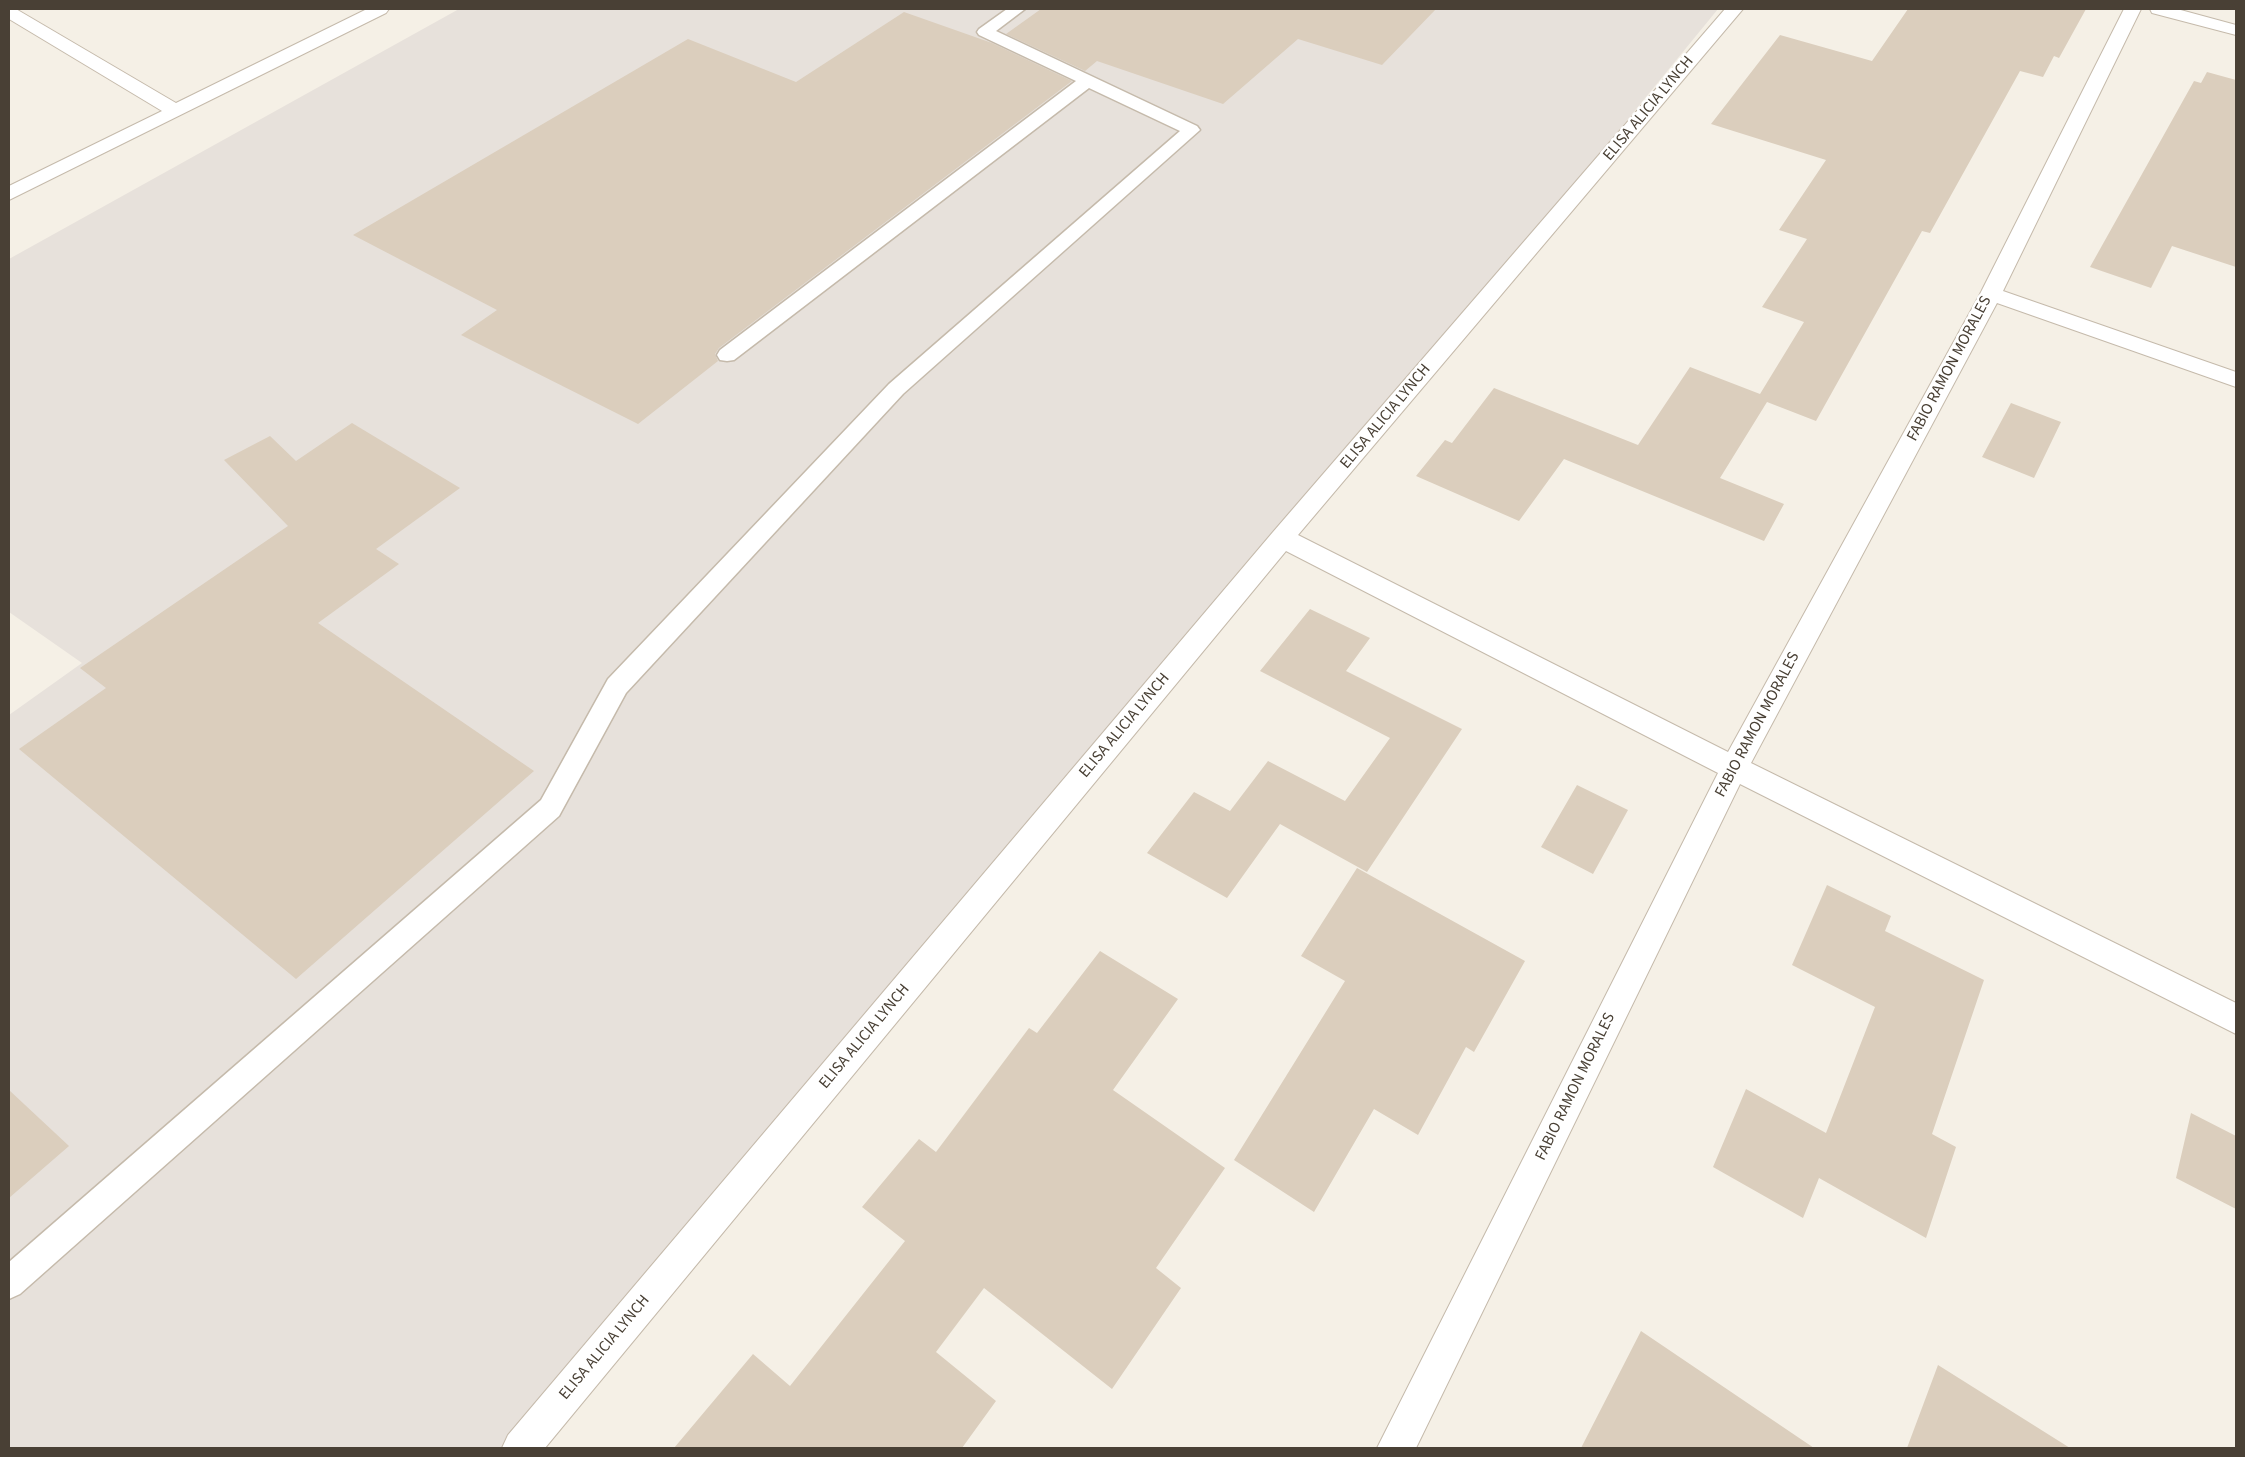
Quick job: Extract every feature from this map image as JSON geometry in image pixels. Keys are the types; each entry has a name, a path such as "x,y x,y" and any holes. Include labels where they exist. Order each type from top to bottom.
{"street":[{"path":"9,194 174,110 380,9"},
{"name":"ELISA ALICIA LYNCH","path":"521,1448 1282,538 1734,9"},
{"name":"FABIO RAMON MORALES","path":"1396,1448 1734,768 1991,294 2133,9"},
{"path":"2158,9 2236,30"},
{"path":"9,12 174,110"},
{"path":"1991,294 2236,380"},
{"path":"1282,538 2236,1020"}],"lane":[{"path":"9,1283 550,808 617,686 896,389 1191,130 985,32 1017,9"},
{"path":"728,355 1087,81"}],"shaded area":[{"path":"459,9 1718,9 541,1448 9,1448 9,715 82,663 9,612 9,259"}],"building":[{"path":"1041,9 1436,9 1382,65 1298,39 1223,104 1097,61 1085,71 1006,34"},
{"path":"1908,9 2086,9 2059,58 2054,56 2043,77 2020,71 1930,233 1922,231 1816,421 1767,402 1720,478 1784,504 1764,541 1564,459 1519,521 1416,476 1445,440 1452,443 1494,388 1638,445 1690,367 1760,394 1804,322 1762,307 1807,239 1779,230 1826,160 1711,124 1780,35 1872,61"},
{"path":"904,12 992,43 1072,81 719,348 715,354 718,361 638,424 461,335 497,310 353,235 688,39 796,82"},
{"path":"2207,72 2236,80 2236,267 2172,246 2151,288 2090,267 2194,81 2201,83"},
{"path":"2011,403 2061,422 2034,478 1982,457"},
{"path":"352,423 460,488 376,549 399,564 318,623 534,771 296,979 19,749 106,688 80,668 288,526 224,460 270,436 296,461"},
{"path":"1310,609 1370,638 1346,671 1462,729 1367,872 1280,824 1227,898 1147,853 1194,792 1230,811 1268,761 1345,801 1390,738 1260,671"},
{"path":"1577,785 1628,810 1593,874 1541,847"},
{"path":"1357,868 1525,961 1474,1052 1466,1047 1418,1135 1374,1109 1314,1212 1234,1160 1345,981 1301,956"},
{"path":"1827,885 1891,916 1885,931 1984,980 1932,1134 1956,1147 1926,1238 1819,1178 1803,1218 1713,1167 1746,1089 1826,1133 1875,1007 1792,965"},
{"path":"1100,951 1178,999 1113,1090 1225,1168 1156,1268 1181,1288 1112,1389 984,1288 936,1352 996,1401 962,1448 674,1448 753,1354 790,1386 905,1241 862,1207 919,1139 936,1152 1029,1028 1037,1033"},
{"path":"9,1090 69,1146 9,1198"},
{"path":"2191,1113 2236,1136 2236,1209 2176,1178"},
{"path":"1641,1331 1814,1448 1581,1448"},
{"path":"1938,1365 2070,1448 1907,1448"}]}
